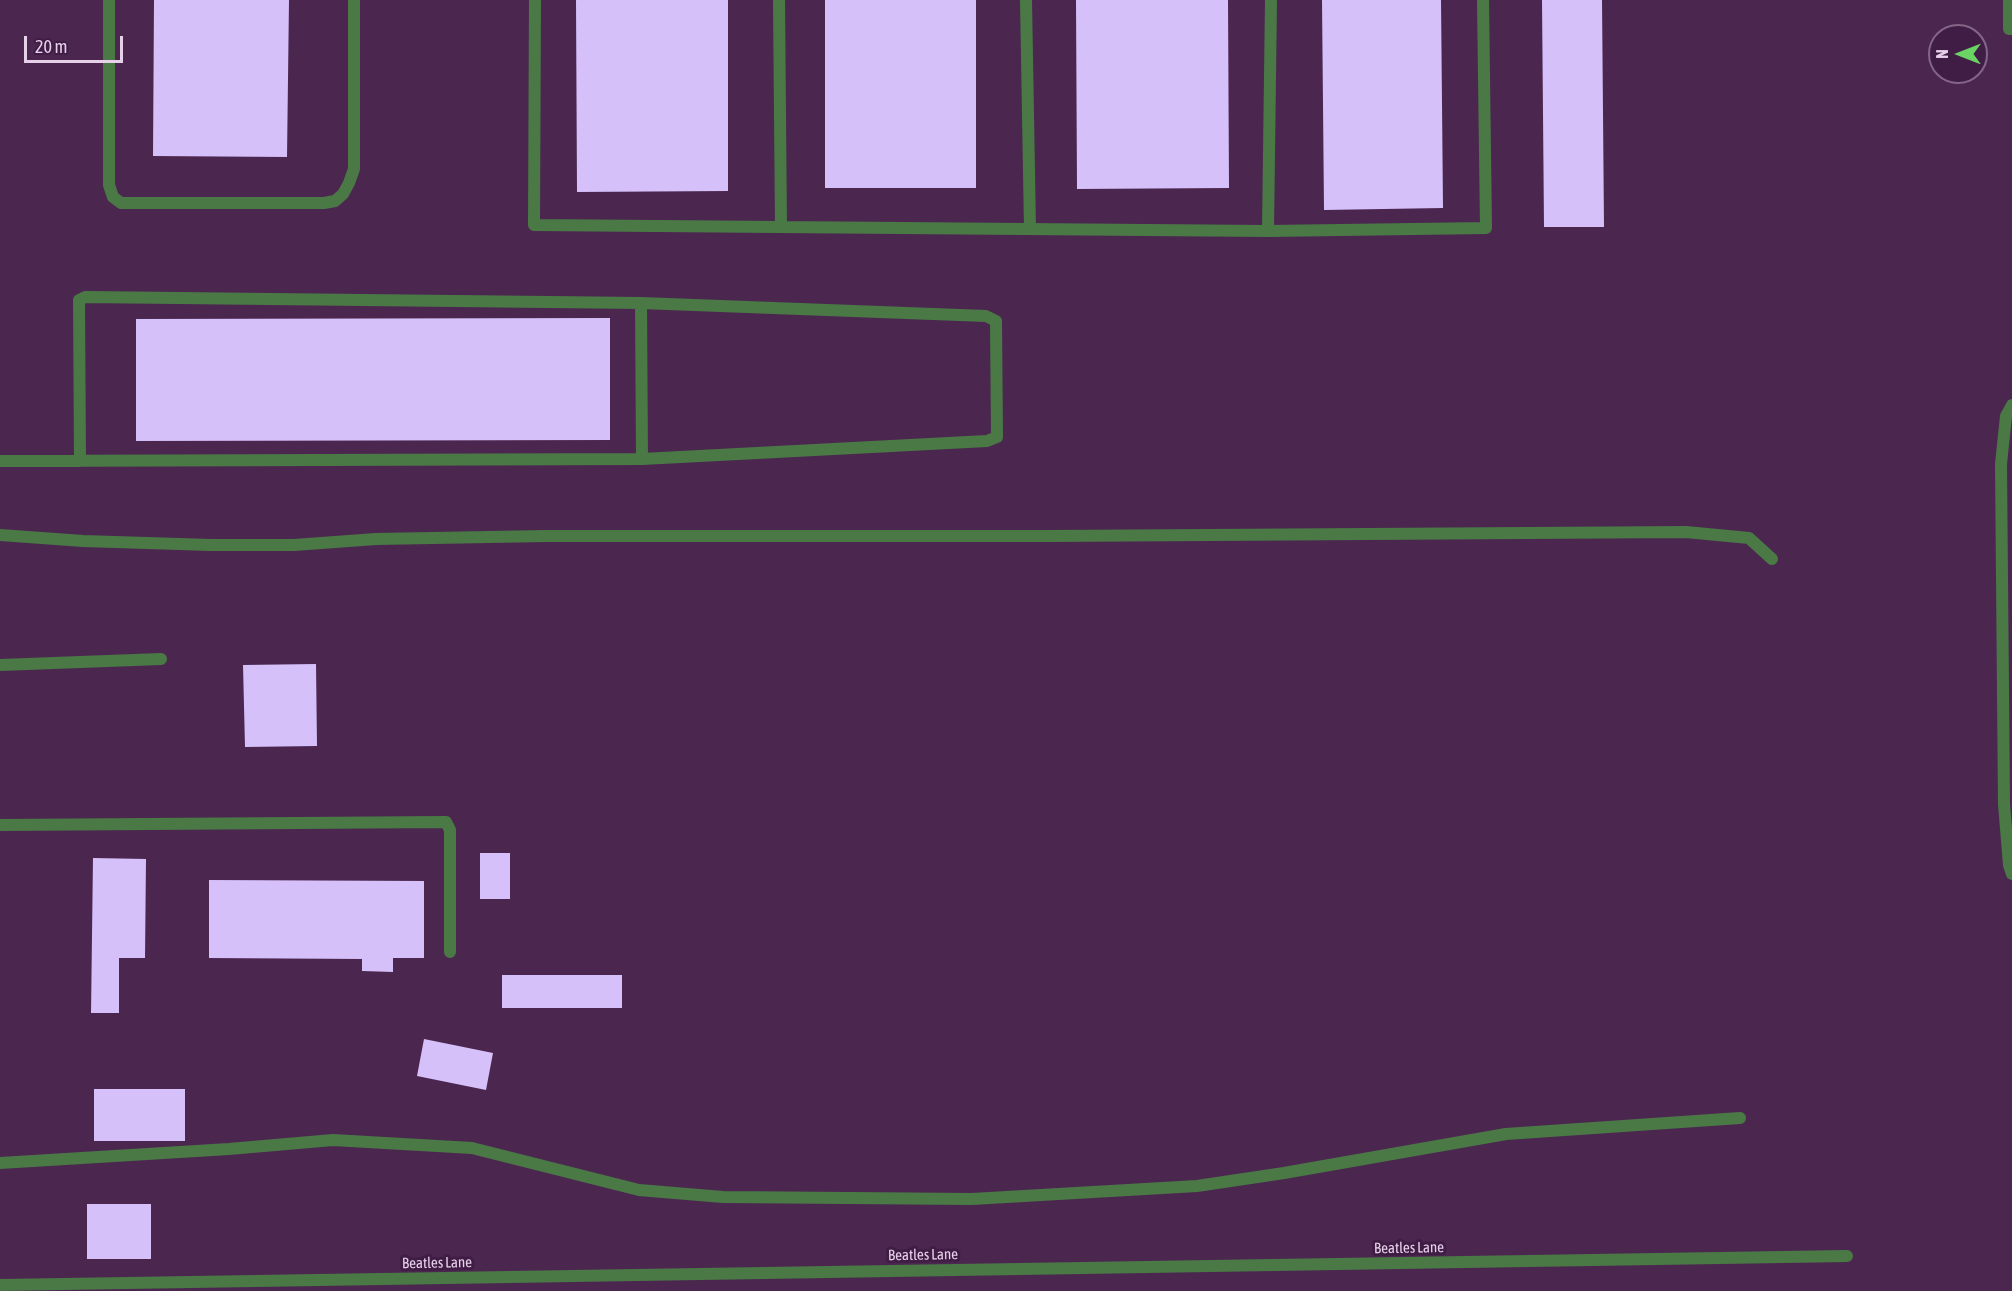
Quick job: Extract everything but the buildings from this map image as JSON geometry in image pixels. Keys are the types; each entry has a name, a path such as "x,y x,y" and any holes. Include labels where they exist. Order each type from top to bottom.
{"street":[{"path":"109,0 109,185 112,197 121,203 324,203 335,201 343,194 354,168 354,0"},
{"path":"536,0 534,225 1268,231 1486,228 1483,0"},
{"path":"779,0 781,227"},
{"path":"1026,0 1030,229"},
{"path":"1268,231 1271,0"},
{"path":"2009,0 2009,29 2012,28"},
{"path":"0,461 80,461 642,459 987,441 997,437 996,321 986,316 641,303 85,297 79,300 80,461"},
{"path":"641,303 642,459"},
{"path":"2012,405 2006,416 2001,464 2004,804 2009,865 2012,874"},
{"path":"0,535 84,541 294,545 376,539 545,536 1061,536 1686,532 1749,538 1772,559"},
{"path":"0,665 161,659"},
{"path":"0,825 446,822 450,830 450,952"},
{"path":"0,1163 229,1149 333,1140 472,1148 639,1190 723,1197 972,1199 1197,1186 1506,1134 1740,1118"},
{"name":"Beatles Lane","path":"0,1285 1847,1256"}]}
